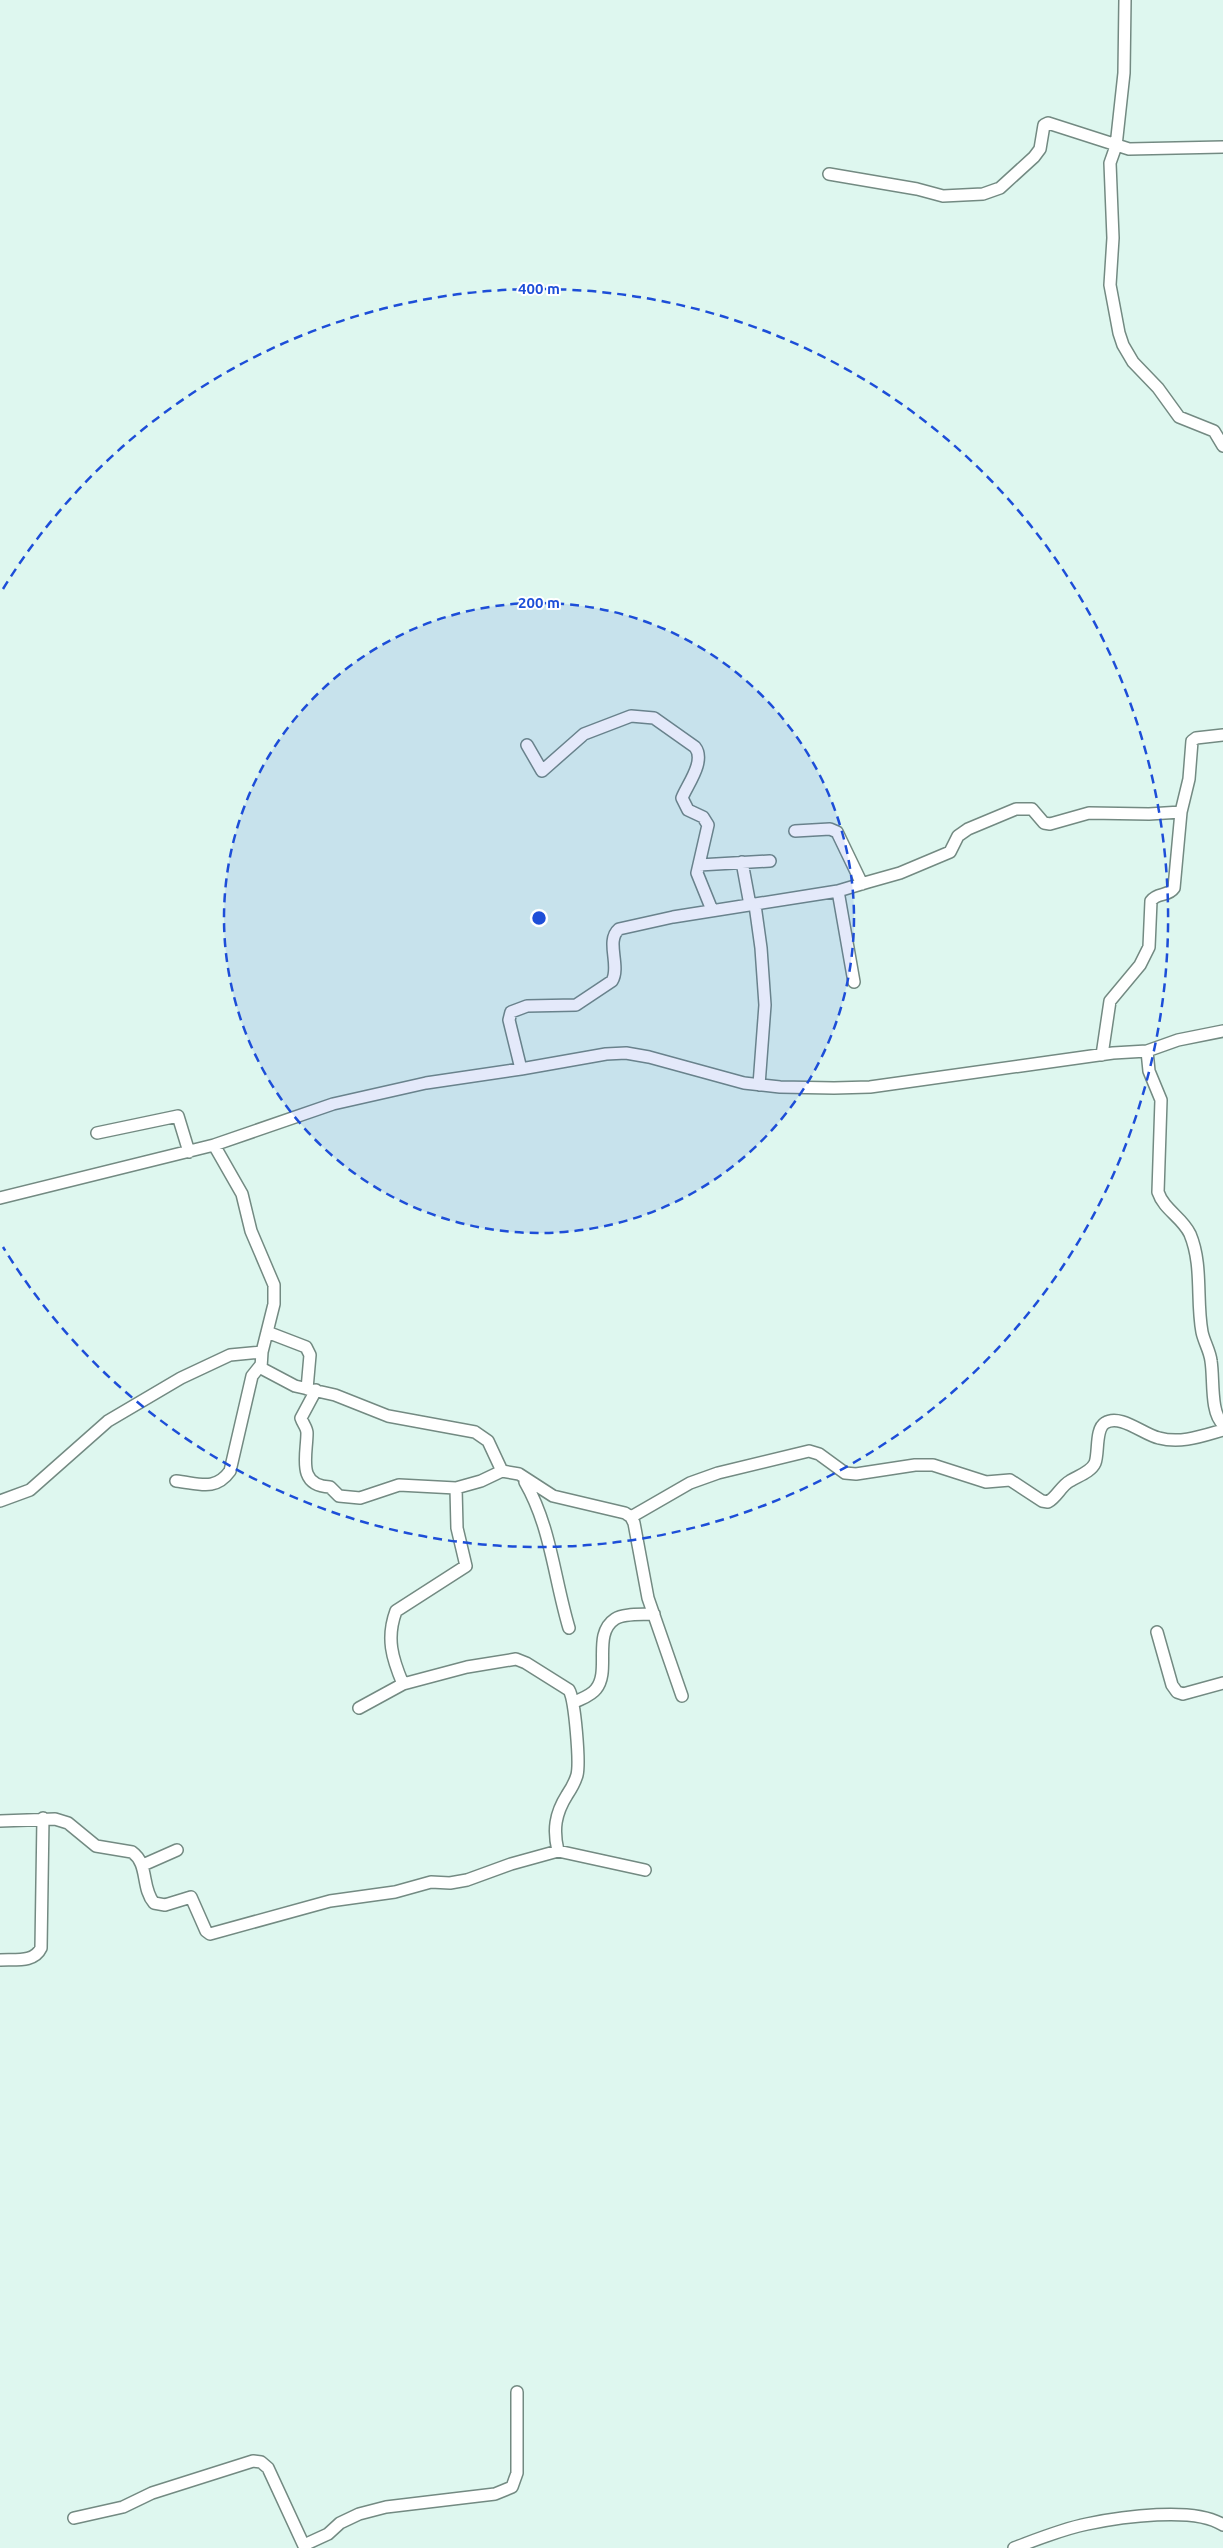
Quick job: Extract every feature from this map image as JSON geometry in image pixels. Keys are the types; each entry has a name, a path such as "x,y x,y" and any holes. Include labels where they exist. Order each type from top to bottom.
{"street":[{"path":"1125,0 1124,73 1116,146 1110,163 1113,238 1110,285 1120,339 1133,362 1158,388 1179,417 1187,422 1209,428 1216,434 1223,446"},
{"path":"829,174 917,189 943,196 963,197 991,192 1004,185 1038,152 1046,123 1116,146 1137,150 1223,147"},
{"path":"527,745 542,771 578,738 592,729 631,716 645,716 658,720 695,747 698,753 693,775 682,798 688,810 702,817 708,825 699,864 698,878 712,910"},
{"path":"1102,1055 1110,1001 1140,965 1149,947 1151,901 1154,896 1171,892 1174,888 1181,812 1189,779 1192,741 1196,738 1223,735"},
{"path":"521,1069 509,1020 511,1012 527,1006 576,1005 612,981 614,975 614,939 615,933 619,929 712,910 838,891 900,873 950,852 961,833 1016,809 1032,809 1044,823 1050,824 1089,813 1142,814 1181,812"},
{"path":"795,831 830,829 837,832 862,884"},
{"path":"699,864 770,861"},
{"path":"742,862 761,948 765,1005 759,1085"},
{"path":"838,891 854,982"},
{"path":"0,1198 214,1145 332,1104 426,1083 600,1055 626,1053 650,1057 730,1080 759,1085 809,1088 870,1087 1102,1055 1147,1051 1185,1038 1223,1031"},
{"path":"1147,1051 1149,1071 1160,1094 1162,1106 1158,1192 1164,1205 1185,1226 1195,1250 1202,1333 1211,1362 1216,1416 1223,1424"},
{"path":"98,1133 178,1116 189,1152"},
{"path":"176,1480 214,1485 224,1480 230,1471 252,1376 260,1366 266,1332 274,1304 274,1285 251,1231 242,1194 214,1145"},
{"path":"266,1332 306,1347 310,1355 312,1390 301,1418 307,1432 306,1469 314,1483 321,1487 330,1487 340,1496 355,1498 400,1485 456,1488 481,1481 502,1470 514,1472 522,1476 553,1496 609,1508 631,1517"},
{"path":"0,1501 30,1490 108,1421 181,1378 230,1355 262,1352"},
{"path":"260,1366 266,1372 312,1390 336,1395 388,1416 475,1432 488,1441 502,1470"},
{"path":"631,1517 690,1483 809,1451 819,1454 845,1473 856,1474 915,1465 933,1465 986,1482 1010,1480 1042,1501 1048,1502 1064,1485 1091,1468 1095,1462 1101,1428 1106,1422 1114,1420 1158,1438 1172,1440 1189,1440 1223,1430"},
{"path":"522,1476 543,1519 557,1587 569,1628"},
{"path":"403,1684 390,1646 389,1635 396,1611 466,1566 457,1528 456,1488"},
{"path":"631,1517 645,1586 682,1696"},
{"path":"573,1703 598,1688 603,1644 613,1621 619,1618 654,1614"},
{"path":"1157,1632 1172,1685 1176,1692 1182,1694 1223,1683"},
{"path":"359,1708 403,1684 466,1667 516,1659 566,1687 572,1694 578,1774 560,1806 555,1824 558,1851"},
{"path":"0,1821 43,1818 68,1823 90,1842 101,1848 132,1852 142,1865 145,1882 154,1903 165,1905 191,1897 206,1931 210,1934 220,1933 330,1901 395,1892 430,1882 450,1883 468,1880 511,1864 558,1851 645,1870"},
{"path":"0,1960 32,1958 38,1955 40,1948 43,1818"},
{"path":"142,1865 177,1850"},
{"path":"74,2518 123,2507 152,2493 253,2461 261,2462 268,2468 305,2546 328,2534 340,2523 359,2514 386,2507 495,2494 512,2486 517,2473 517,2392"},
{"path":"1014,2548 1086,2524 1116,2520 1196,2515 1215,2520 1223,2526"}]}
